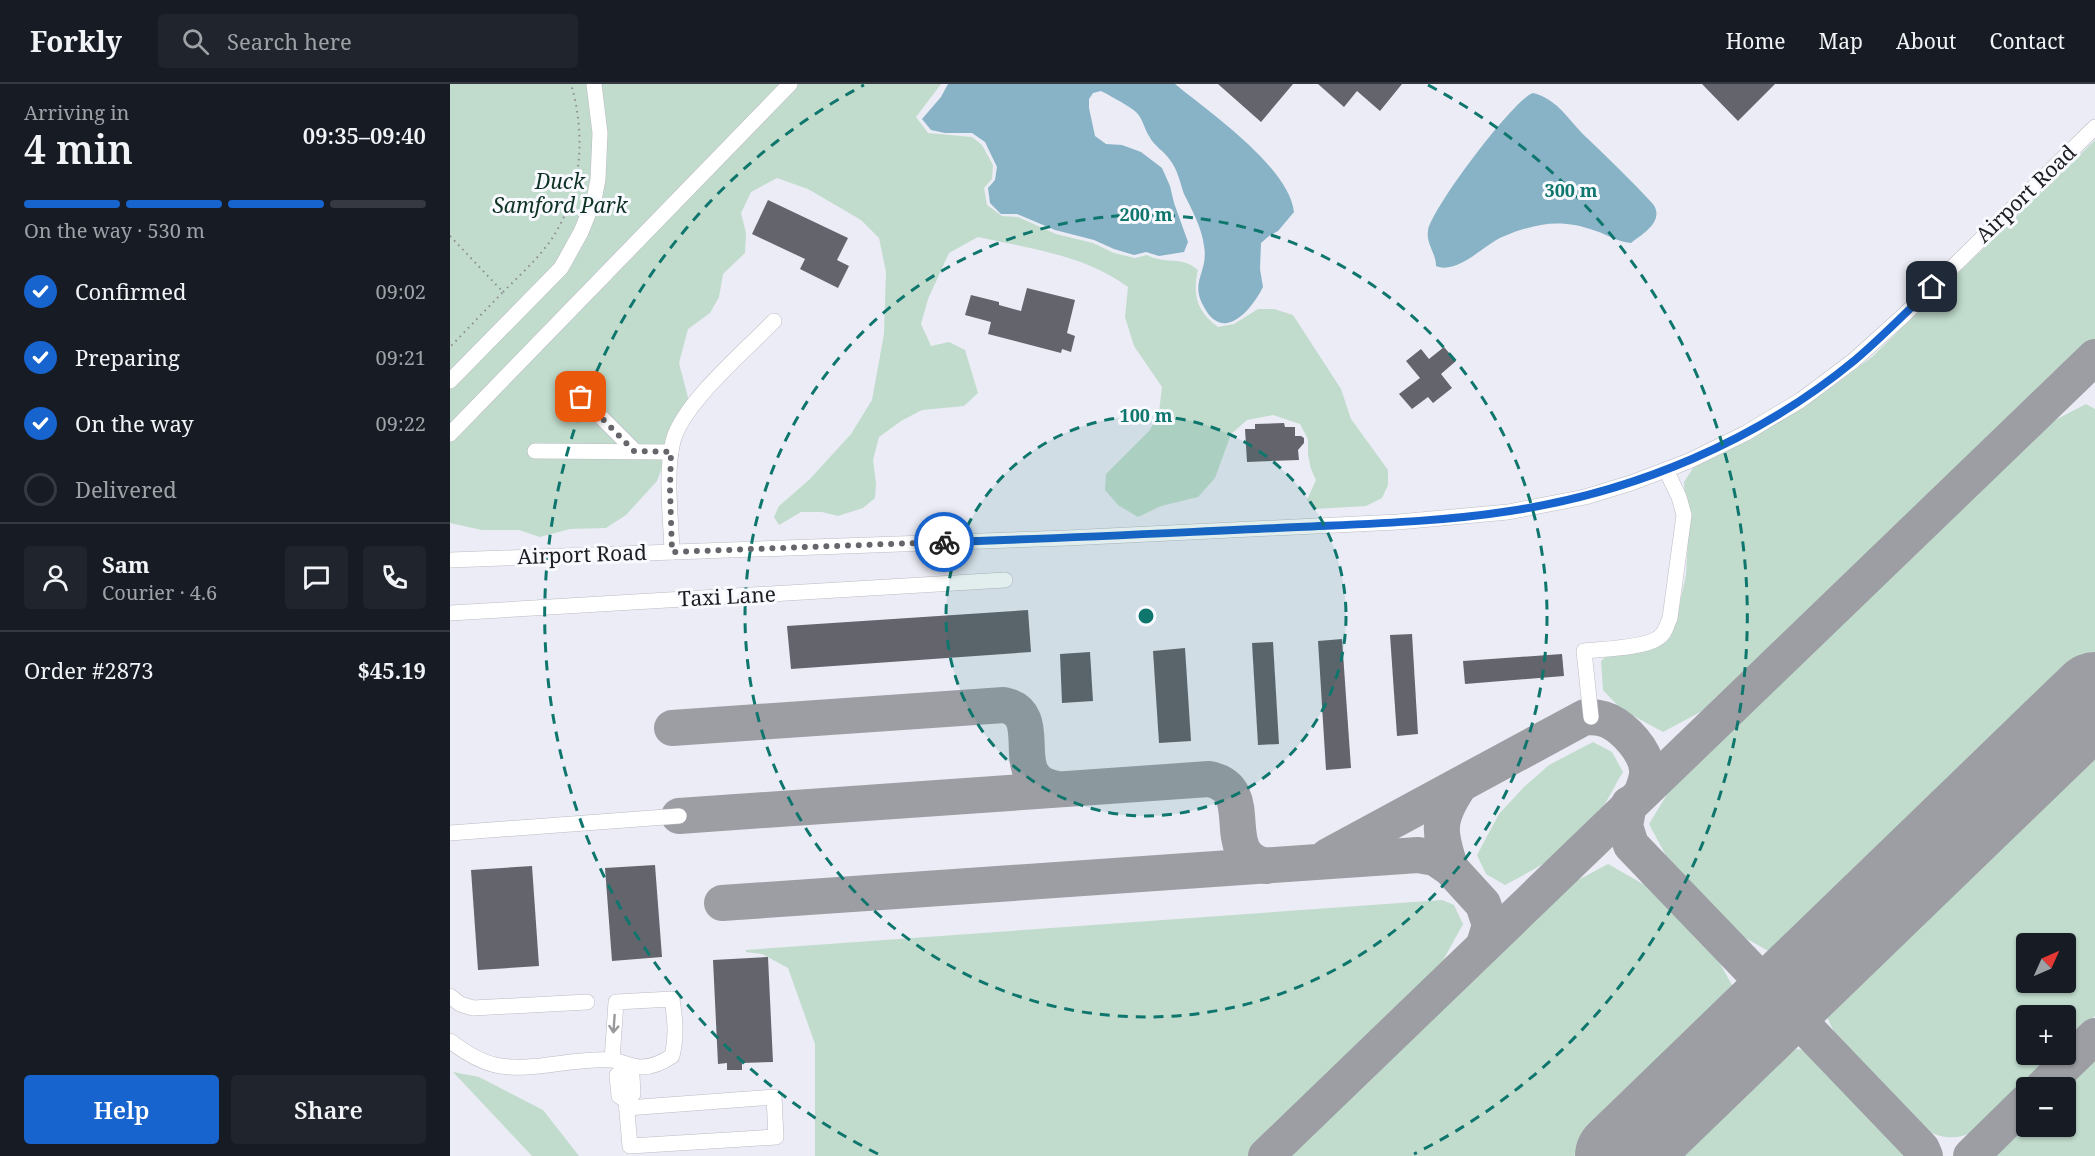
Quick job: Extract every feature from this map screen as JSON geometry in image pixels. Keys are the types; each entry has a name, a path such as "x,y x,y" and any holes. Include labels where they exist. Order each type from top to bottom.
{"street":[{"path":"450,381 561,268 581,232 594,200 598,179 600,133 594,84"},
{"path":"450,434 790,84"},
{"name":"Airport Road","path":"450,560 1066,538 1398,522 1508,512 1586,496 1631,483 1689,461 1746,433 1801,399 1853,361 1903,316 2095,127"},
{"path":"672,552 670,489 671,452 674,438 696,402 774,321"},
{"path":"581,397 634,451"},
{"path":"535,451 671,452"},
{"path":"1591,717 1584,651 1647,644 1659,638 1670,618 1684,515 1679,497 1666,470"},
{"name":"Taxi Lane","path":"450,614 1005,580"},
{"path":"450,833 679,816"},
{"path":"450,996 460,1004 473,1008 587,1002"},
{"path":"450,1041 463,1051 493,1065 511,1067 621,1065 652,1066 661,1064 672,1056 676,1025 672,999 616,1002 621,1065 617,1075 619,1096 627,1105 630,1146 776,1137 774,1097 627,1105"}],"path":[{"path":"450,347 538,256 553,237 575,185 581,140 579,116 571,84"},
{"path":"450,236 503,292"}],"green space":[{"name":"Duck Samford Park","path":"450,84 941,84 916,117 928,133 972,137 982,145 993,165 992,179 984,188 987,205 1002,216 1018,217 1056,234 1093,243 1114,253 1135,258 1147,255 1192,265 1198,270 1196,295 1198,302 1205,315 1218,327 1234,324 1258,309 1274,309 1293,315 1341,389 1351,419 1388,470 1388,485 1382,498 1366,506 1314,509 1307,500 1316,480 1308,455 1308,439 1300,424 1273,415 1247,420 1231,434 1215,478 1198,497 1161,506 1138,517 1118,505 1105,490 1106,474 1150,430 1159,412 1162,387 1134,346 1125,317 1128,287 1093,267 1056,254 978,237 949,253 928,299 921,324 931,346 949,342 965,350 978,393 964,406 922,410 901,421 879,437 873,460 875,498 863,508 838,516 822,512 801,512 779,525 774,517 779,506 809,480 851,434 872,400 884,334 886,272 879,238 861,220 808,189 777,178 751,192 741,213 746,233 745,253 723,274 719,297 710,313 688,329 679,363 693,417 674,435 657,481 626,515 606,528 570,529 540,537 519,530 482,530 450,523"},
{"path":"2095,140 2095,342 1791,635 1706,709 1663,732 1621,709 1603,690 1601,661 1609,654 1659,646 1670,638 1686,575 1689,523 1684,482 1695,465 1807,405 1872,357"},
{"path":"2086,404 2095,409 2095,652 1779,957 1740,935 1703,902 1672,867 1649,824 1674,783 1753,701 1960,500 2042,427"},
{"path":"2095,737 2095,1016 2076,1034 2076,1005 2016,1005 2016,1065 2045,1065 2032,1077 2016,1077 2016,1093 1976,1131 1950,1137 1925,1130 1835,1034 1826,1015 1829,993"},
{"path":"1593,742 1612,752 1623,772 1591,824 1557,854 1505,885 1486,874 1477,855 1499,814 1549,765"},
{"path":"1608,864 1650,888 1684,919 1716,956 1739,998 1574,1156 1280,1156 1484,958 1565,887"},
{"path":"1442,900 1454,905 1463,924 1440,966 1361,1049 1250,1156 815,1156 815,1044 788,968 762,954 746,952 746,950"},
{"path":"1782,1047 1804,1050 1813,1056 1907,1156 1661,1156 1771,1049"},
{"path":"2095,1057 2095,1156 1992,1156 2016,1133 2016,1137 2076,1137 2076,1077 2074,1077"},
{"path":"453,1072 479,1077 543,1110 579,1156 532,1156"}],"water":[{"path":"948,84 1175,84 1226,125 1263,159 1289,195 1294,212 1278,231 1261,243 1260,269 1263,287 1258,296 1244,313 1228,323 1211,317 1204,307 1198,290 1205,255 1199,226 1173,164 1151,140 1136,112 1101,91 1093,93 1089,99 1095,136 1106,144 1122,145 1141,152 1162,168 1188,242 1184,252 1159,256 1146,252 1134,255 1094,240 1055,230 1017,214 1001,214 990,203 988,188 995,180 997,167 985,142 972,133 945,133 931,130 922,119 941,97"},
{"path":"1533,93 1556,105 1645,195 1656,210 1654,221 1631,243 1571,224 1560,223 1526,228 1502,237 1461,263 1444,268 1436,266 1428,231 1443,201 1492,134 1523,100"}],"building":[{"path":"1218,84 1293,84 1261,122"},
{"path":"1318,84 1402,84 1380,111 1357,91 1344,107"},
{"path":"1702,84 1775,84 1738,121"},
{"path":"768,200 848,238 837,260 849,266 838,288 800,269 805,259 752,234"},
{"path":"1027,288 1075,300 1067,333 1075,336 1071,352 1062,349 1061,353 988,334 991,322 965,315 971,295 999,302 999,305 1021,311"},
{"path":"1444,347 1456,361 1441,374 1452,388 1433,403 1428,397 1412,409 1399,394 1420,378 1406,361 1421,349 1429,359"},
{"path":"1284,423 1285,427 1295,427 1295,436 1304,438 1304,443 1298,450 1299,460 1247,462 1245,429 1255,429 1255,424"},
{"path":"1028,610 1031,652 791,669 787,626"},
{"path":"1412,634 1418,734 1397,736 1390,635"},
{"path":"1342,639 1351,768 1326,770 1318,641"},
{"path":"1273,642 1279,744 1258,745 1252,643"},
{"path":"1185,648 1191,741 1159,743 1153,651"},
{"path":"1090,652 1093,701 1062,703 1060,654"},
{"path":"1562,654 1564,676 1465,684 1463,661"},
{"path":"655,865 662,957 612,961 605,868"},
{"path":"532,866 539,966 478,970 471,870"},
{"path":"768,957 773,1062 742,1063 742,1070 727,1070 727,1063 718,1064 713,960"}],"taxiway":[{"path":"1266,1156 2095,357"},
{"path":"672,728 1004,705 1017,711 1024,721 1028,761 1032,773 1041,783 1057,789"},
{"path":"1328,856 1585,717 1609,721 1633,741 1647,769 1647,778 1642,792"},
{"path":"679,816 1209,779 1224,785 1233,795 1242,849 1251,860 1266,866"},
{"path":"1451,869 1444,845 1442,826 1447,807 1460,785"},
{"path":"1629,804 1625,826 1631,845 1756,975 1761,1001 1759,1014 1753,1027"},
{"path":"722,903 1418,855 1435,858 1451,869 1483,904 1490,925 1484,945"},
{"path":"1806,1028 1802,997 1814,969"},
{"path":"1753,1027 1780,1021 1806,1028 1922,1149 1925,1156"},
{"path":"2053,1077 2095,1036"},
{"path":"1971,1156 2016,1112"}],"runway":[{"path":"1620,1156 2095,697"}],"way so far":[{"path":"581,397 634,451 671,452 672,552 944,542"}],"route":[{"path":"944,542 1398,522 1508,512 1586,496 1631,483 1689,461 1746,433 1801,399 1853,361 1932,287"}]}
